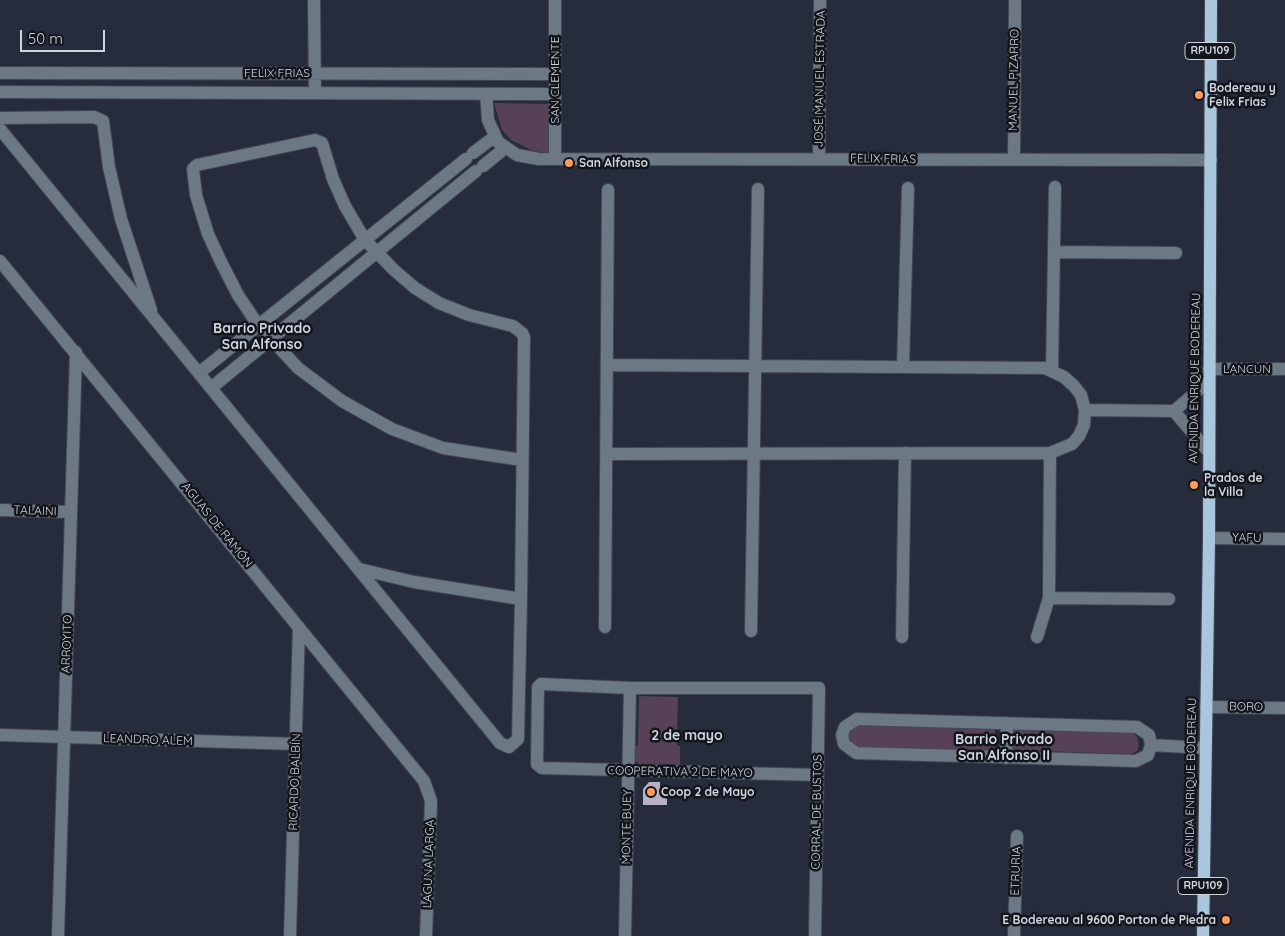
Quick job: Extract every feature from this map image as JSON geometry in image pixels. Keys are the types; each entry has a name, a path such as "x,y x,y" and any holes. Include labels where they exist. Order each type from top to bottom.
{"main road":[{"name":"AVENIDA ENRIQUE BODEREAU","path":"1203,936 1208,538 1211,0"}],"street":[{"path":"314,0 315,93"},
{"name":"SAN CLEMENTE","path":"555,0 555,159"},
{"name":"JOSÉ MANUEL ESTRADA","path":"819,158 820,0"},
{"name":"MANUEL PIZARRO","path":"1014,160 1015,0"},
{"path":"0,73 0,92"},
{"name":"FELIX FRIAS","path":"0,73 555,74"},
{"name":"FELIX FRIAS","path":"0,92 554,94"},
{"path":"212,388 505,148 494,137 488,120 486,94"},
{"path":"0,118 94,117 103,121 109,166 121,219 154,318"},
{"path":"0,129 500,743 509,747 518,740 521,598 522,460 522,333 513,326 469,315 439,303 415,288 376,253 365,240 339,194 324,147 318,141 197,165 193,169 193,178 208,234 238,294 270,340 298,368 366,416 392,429 443,448 522,460"},
{"path":"199,372 494,137"},
{"name":"FELIX FRIAS","path":"505,148 525,157 555,159 1211,160"},
{"path":"1052,370 1055,187"},
{"path":"903,367 908,188"},
{"path":"752,631 758,189"},
{"path":"605,627 608,190"},
{"path":"1055,252 1176,253"},
{"name":"AGUAS DE RAMÓN","path":"0,261 424,781 429,793"},
{"name":"ARROYITO","path":"58,936 76,352"},
{"path":"606,365 1045,368 1052,370 1074,386 1081,396 1085,410 1084,425 1079,436 1072,444 1050,453 606,454"},
{"name":"LANCUN","path":"1209,375 1285,369"},
{"path":"1085,410 1174,410 1209,375"},
{"path":"1174,410 1208,451"},
{"path":"902,637 905,453"},
{"path":"1036,637 1049,598 1050,453"},
{"name":"TALAINI","path":"0,510 71,512"},
{"name":"YAFU","path":"1208,538 1285,539"},
{"path":"359,569 422,584 521,598"},
{"path":"1049,598 1169,598"},
{"name":"RICARDO BALBÍN","path":"290,936 299,628"},
{"name":"COOPERATIVA 2 DE MAYO","path":"630,688 540,684 538,687 537,764 542,768 817,775"},
{"name":"CORRAL DE BUSTOS","path":"630,688 819,688 815,936"},
{"name":"MONTE BUEY","path":"626,936 630,688"},
{"name":"BORO","path":"1206,707 1285,708"},
{"path":"857,719 1137,727 1149,735 1151,745 1148,755 1136,761 1006,758 856,753 844,744 842,735 845,727 857,719"},
{"path":"1006,758 1007,723"},
{"name":"LEANDRO ALEM","path":"0,735 296,744"},
{"path":"1151,745 1206,748"},
{"name":"LAGUNA LARGA","path":"426,936 431,801 429,793"},
{"name":"ETRURIA","path":"1014,936 1017,836"}],"shaded area":[{"path":"494,103 548,104 549,154 531,150 511,140 502,130"},
{"path":"639,696 678,697 677,746 680,746 680,766 640,764 634,760 634,746 638,745"},
{"path":"852,724 995,725 995,752 862,748 854,745 849,737 848,733"},
{"path":"1012,727 1133,733 1137,737 1139,746 1137,751 1131,754 1011,750"}],"building":[{"name":"Coop 2 de Mayo","path":"649,782 660,782 660,794 667,794 667,805 643,805 643,789"}],"place":[{"name":"Bodereau y Felix Frias","path":"1199,95"},
{"name":"San Alfonso","path":"569,163"},
{"name":"Prados de la Villa","path":"1194,485"},
{"name":"Coop 2 de Mayo","path":"651,792"},
{"name":"E Bodereau al 9600 Porton de Piedra","path":"1226,920"}],"district":[{"name":"Barrio Privado San Alfonso","path":"262,338"},
{"name":"2 de mayo","path":"687,736"},
{"name":"Barrio Privado San Alfonso II","path":"1004,748"}]}
